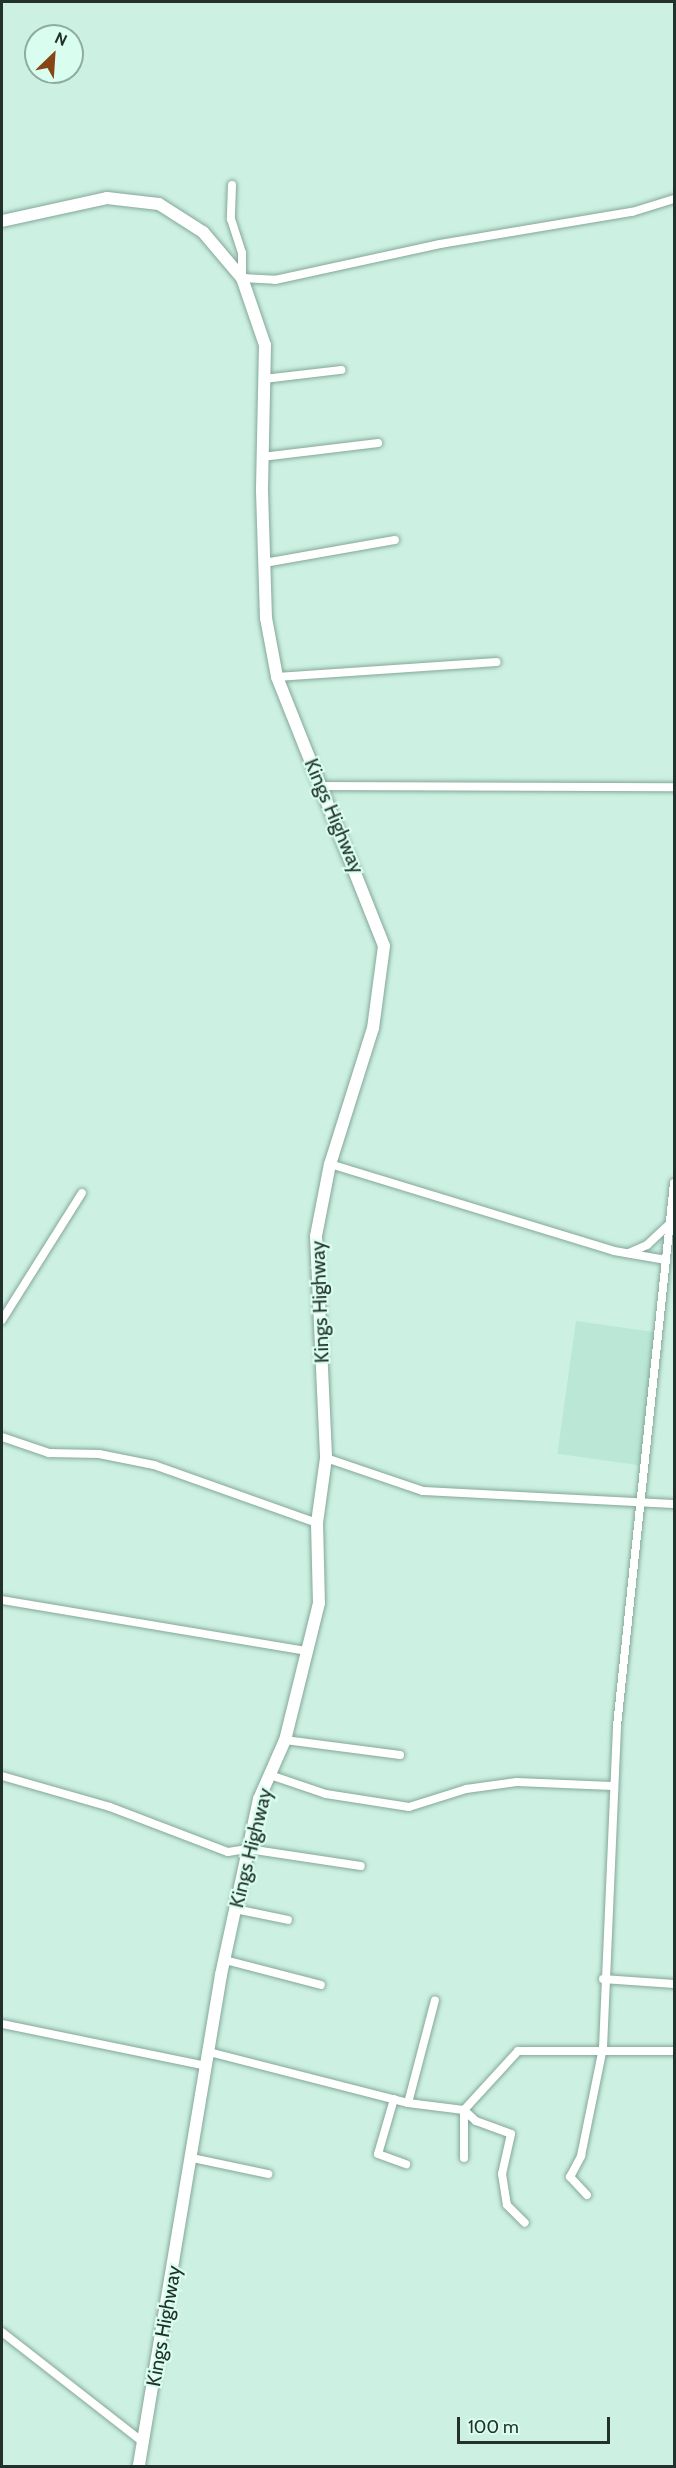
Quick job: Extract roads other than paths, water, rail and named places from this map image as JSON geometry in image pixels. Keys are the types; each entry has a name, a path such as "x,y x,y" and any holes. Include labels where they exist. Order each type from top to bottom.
{"street":[{"path":"232,185 231,219 242,253 242,278 275,280 337,263 632,212 675,199"},
{"name":"Kings Highway","path":"2,221 106,198 159,204 203,232 242,278 265,345 262,457 264,563 277,677 318,786 384,946 373,1028 330,1164 316,1236 326,1458 317,1523 319,1603 285,1740 270,1775 248,1849 235,1909 139,2466"},
{"path":"264,379 341,369"},
{"path":"262,457 378,443"},
{"path":"264,563 395,540"},
{"path":"277,677 496,662"},
{"path":"318,786 675,787"},
{"path":"330,1164 629,1254 666,1260"},
{"path":"587,2195 570,2177 581,2156 603,2048 603,1979 612,1786 644,1506 675,1183"},
{"path":"2,1320 82,1193"},
{"path":"629,1254 647,1245 671,1223"},
{"path":"2,1437 50,1454 99,1454 154,1466 317,1523"},
{"path":"326,1458 423,1491 644,1506 675,1504"},
{"path":"2,1600 308,1651"},
{"path":"285,1740 400,1755"},
{"path":"270,1775 326,1794 409,1807 466,1789 517,1782 612,1786"},
{"path":"2,1776 110,1807 228,1852 248,1849 361,1866"},
{"path":"235,1909 288,1920"},
{"path":"225,1960 321,1985"},
{"path":"603,1979 675,1984"},
{"path":"408,2103 435,2000"},
{"path":"2,2024 207,2066"},
{"path":"464,2158 464,2110 518,2051 603,2048 675,2051"},
{"path":"209,2052 408,2103 464,2110 476,2121 511,2134 502,2174 507,2205 525,2223"},
{"path":"394,2098 378,2154 406,2164"},
{"path":"192,2158 268,2174"},
{"path":"2,2332 143,2442"}]}
